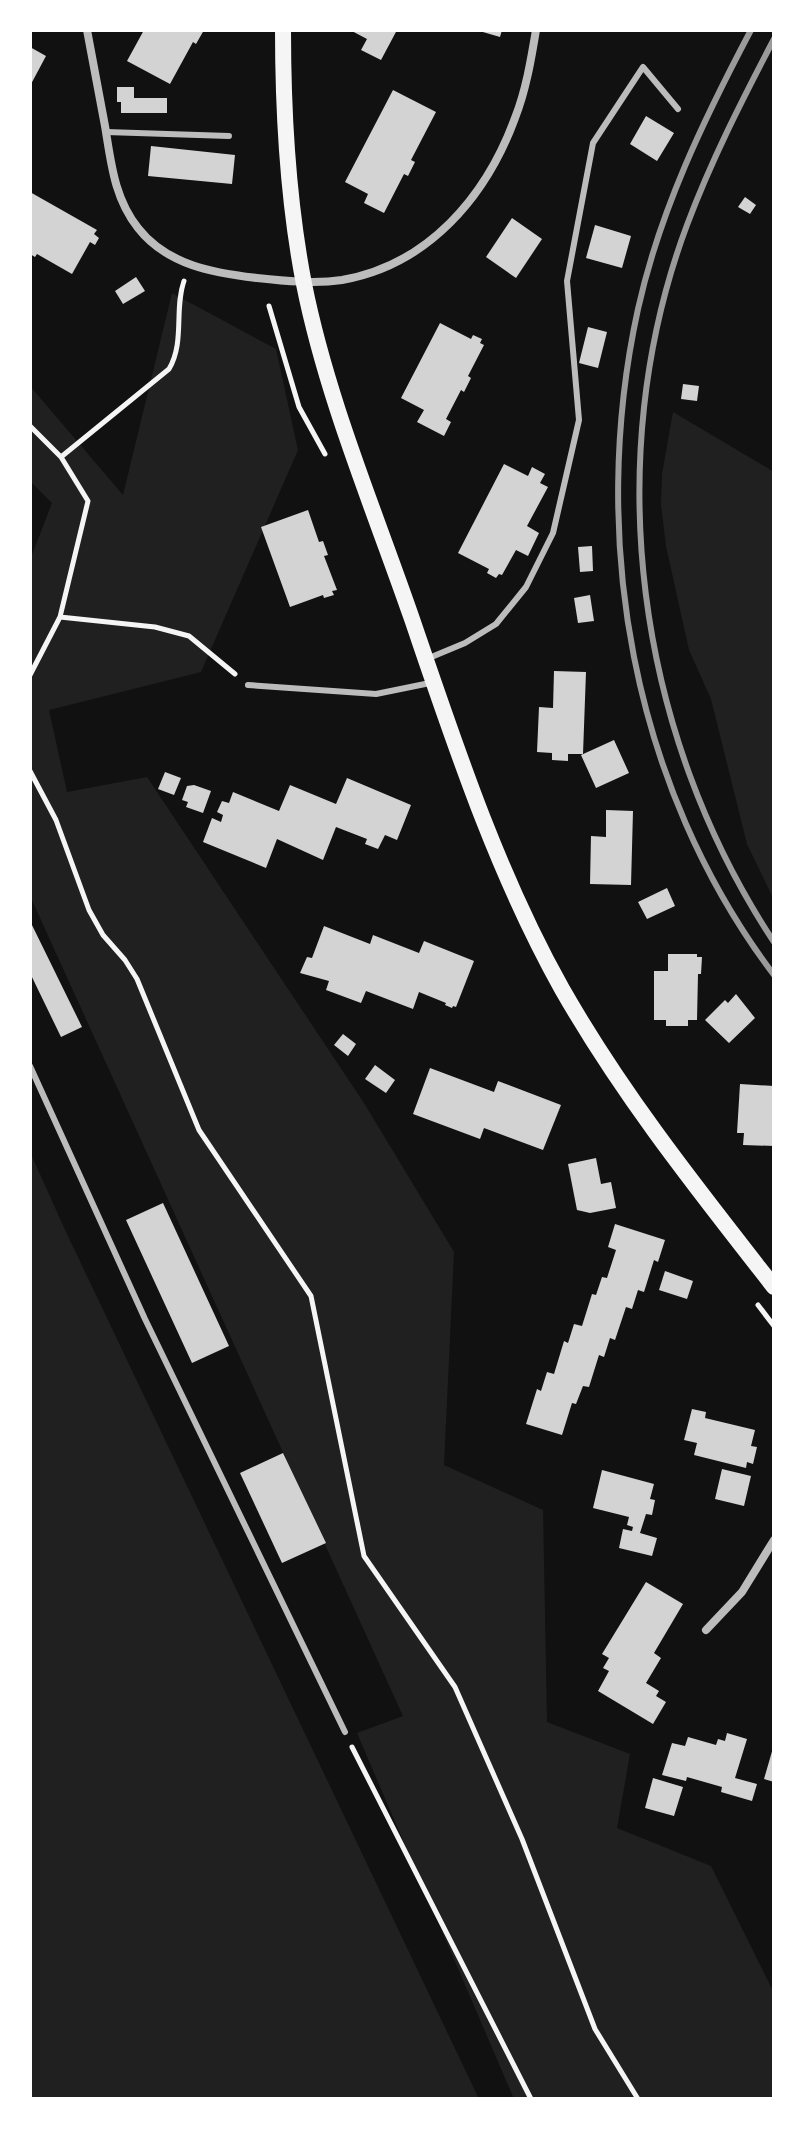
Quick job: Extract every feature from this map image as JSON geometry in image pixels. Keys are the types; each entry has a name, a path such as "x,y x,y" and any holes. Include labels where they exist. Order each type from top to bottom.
{"main road":[{"path":"283,30 287,136 303,281 328,379 433,682 496,852 527,923 563,990 639,1111 774,1287"}],"street":[{"path":"87,30 112,171 129,215 152,242 178,260 225,275 303,281 341,280 362,275 414,253 443,233 478,190 516,118 536,30"},
{"path":"706,1630 742,1592 774,1540"}],"lane":[{"path":"425,659 465,643 496,624 526,587 553,533 579,420 567,281 593,143 643,67 678,109"},
{"path":"106,132 229,136"},
{"path":"248,685 376,694 433,682"},
{"path":"30,1066 152,1333 345,1732"}],"path":[{"path":"61,457 169,369 177,348 181,291 191,265"},
{"path":"30,426 61,457 88,501 60,617 30,675"},
{"path":"60,617 155,627 189,636 248,685"},
{"path":"30,771 56,820 89,910 103,935 137,979 199,1130 311,1296 364,1556 455,1687 522,1839 595,2029 638,2099"},
{"path":"345,1732 531,2099"}],"shaded area":[{"path":"172,293 276,349 298,450 201,672 49,710 67,792 147,777 364,1103 454,1252 444,1465 543,1510 547,1722 630,1754 617,1828 711,1866 774,1993 774,2099 514,2099 357,1733 403,1716 30,896 30,560 52,503 30,481 30,386 123,495"},
{"path":"673,412 774,472 774,900 747,844 711,699 689,650 666,546 661,505 662,474"},
{"path":"30,1152 66,1232 479,2099 30,2099"}],"building":[{"path":"144,30 204,30 196,44 193,42 170,84 127,61"},
{"path":"350,30 397,30 381,60 361,50 367,39"},
{"path":"476,30 502,30 500,37"},
{"path":"30,47 46,56 30,86"},
{"path":"117,87 134,87 134,98 167,98 167,113 121,113"},
{"path":"393,90 436,112 411,160 415,162 408,176 404,174 384,213 364,203 368,194 345,182"},
{"path":"646,116 674,133 657,161 630,144"},
{"path":"151,146 235,155 232,184 148,176"},
{"path":"30,192 97,230 94,234 99,238 95,245 90,242 72,274 37,254 35,257 30,254"},
{"path":"745,197 756,205 750,214 738,207"},
{"path":"512,218 542,239 516,278 486,257"},
{"path":"595,225 631,236 622,268 586,258"},
{"path":"136,277 145,291 123,304 115,291"},
{"path":"440,323 471,339 473,335 482,339 480,343 484,345 468,376 471,378 464,392 461,390 446,419 451,422 444,436 417,422 424,410 401,398"},
{"path":"588,327 607,332 598,368 579,363"},
{"path":"683,384 699,386 697,401 681,399"},
{"path":"504,464 528,476 532,467 545,474 540,483 548,487 527,526 539,533 528,556 516,550 502,575 496,578 487,573 489,569 458,553"},
{"path":"308,510 319,542 323,541 328,555 324,556 337,590 332,591 334,595 324,598 323,595 290,607 261,527"},
{"path":"592,546 593,571 580,572 578,547"},
{"path":"590,595 594,621 578,623 574,598"},
{"path":"554,671 586,672 583,754 568,754 568,761 552,760 552,753 537,752 539,707 553,708"},
{"path":"614,740 629,773 596,788 581,755"},
{"path":"165,772 181,778 174,795 158,789"},
{"path":"347,778 411,805 397,840 385,835 378,849 365,844 367,839 336,827 323,860 277,839 266,868 203,842 212,818 221,822 223,815 217,812 222,801 229,803 233,792 279,811 290,785 336,804"},
{"path":"194,785 211,791 203,813 186,807 188,802 182,800 187,786"},
{"path":"606,810 633,811 631,885 590,884 591,836 606,837"},
{"path":"667,888 675,906 647,919 638,902"},
{"path":"30,921 82,1027 61,1037 30,973"},
{"path":"324,926 370,944 373,935 419,953 424,941 474,961 456,1007 452,1008 419,992 413,1009 366,991 361,1003 326,990 329,981 300,973 307,957 312,958"},
{"path":"668,954 697,954 697,957 702,957 701,974 698,974 697,1020 688,1020 688,1026 666,1026 666,1020 654,1020 654,971 668,971"},
{"path":"736,994 755,1018 729,1043 705,1020 725,1000 728,1003"},
{"path":"343,1034 356,1044 348,1056 334,1045"},
{"path":"375,1065 395,1080 386,1093 365,1079"},
{"path":"430,1068 494,1092 498,1081 561,1105 543,1150 484,1128 480,1139 413,1114"},
{"path":"740,1084 774,1086 774,1146 743,1145 744,1133 737,1133"},
{"path":"596,1158 601,1184 611,1182 616,1208 590,1213 577,1210 568,1164"},
{"path":"163,1203 229,1346 192,1363 126,1220"},
{"path":"615,1224 665,1240 658,1262 654,1260 644,1292 638,1290 632,1309 626,1307 615,1340 610,1338 604,1357 599,1355 589,1387 583,1386 576,1404 572,1403 562,1435 526,1424 537,1389 541,1391 547,1372 554,1374 564,1341 568,1343 574,1324 582,1326 592,1294 596,1295 602,1277 607,1278 616,1250 608,1247"},
{"path":"665,1271 693,1281 687,1299 659,1290"},
{"path":"692,1409 706,1412 705,1418 755,1430 751,1446 757,1447 753,1464 747,1462 746,1468 694,1455 697,1443 684,1440"},
{"path":"283,1453 326,1543 282,1563 240,1473"},
{"path":"722,1469 751,1476 744,1506 715,1499"},
{"path":"602,1470 654,1484 650,1499 655,1500 652,1515 646,1514 640,1533 657,1538 652,1556 619,1548 623,1529 632,1531 633,1527 627,1525 629,1517 593,1508"},
{"path":"646,1582 683,1604 654,1653 661,1658 646,1683 659,1691 656,1696 666,1702 653,1724 598,1691 609,1671 603,1668 609,1658 602,1654"},
{"path":"727,1733 747,1739 735,1778 757,1784 752,1801 721,1792 722,1787 687,1777 686,1781 662,1775 672,1743 685,1746 688,1737 716,1745 718,1739 725,1741"},
{"path":"774,1748 774,1782 764,1779"},
{"path":"653,1778 683,1787 674,1816 645,1808"}],"railway":[{"path":"751,30 685,166 647,272 624,395 618,483 622,570 634,657 655,742 686,824 725,902 774,975"},
{"path":"774,39 696,201 660,315 644,407 639,500 646,594 663,686 690,775 727,861 774,942"}]}
